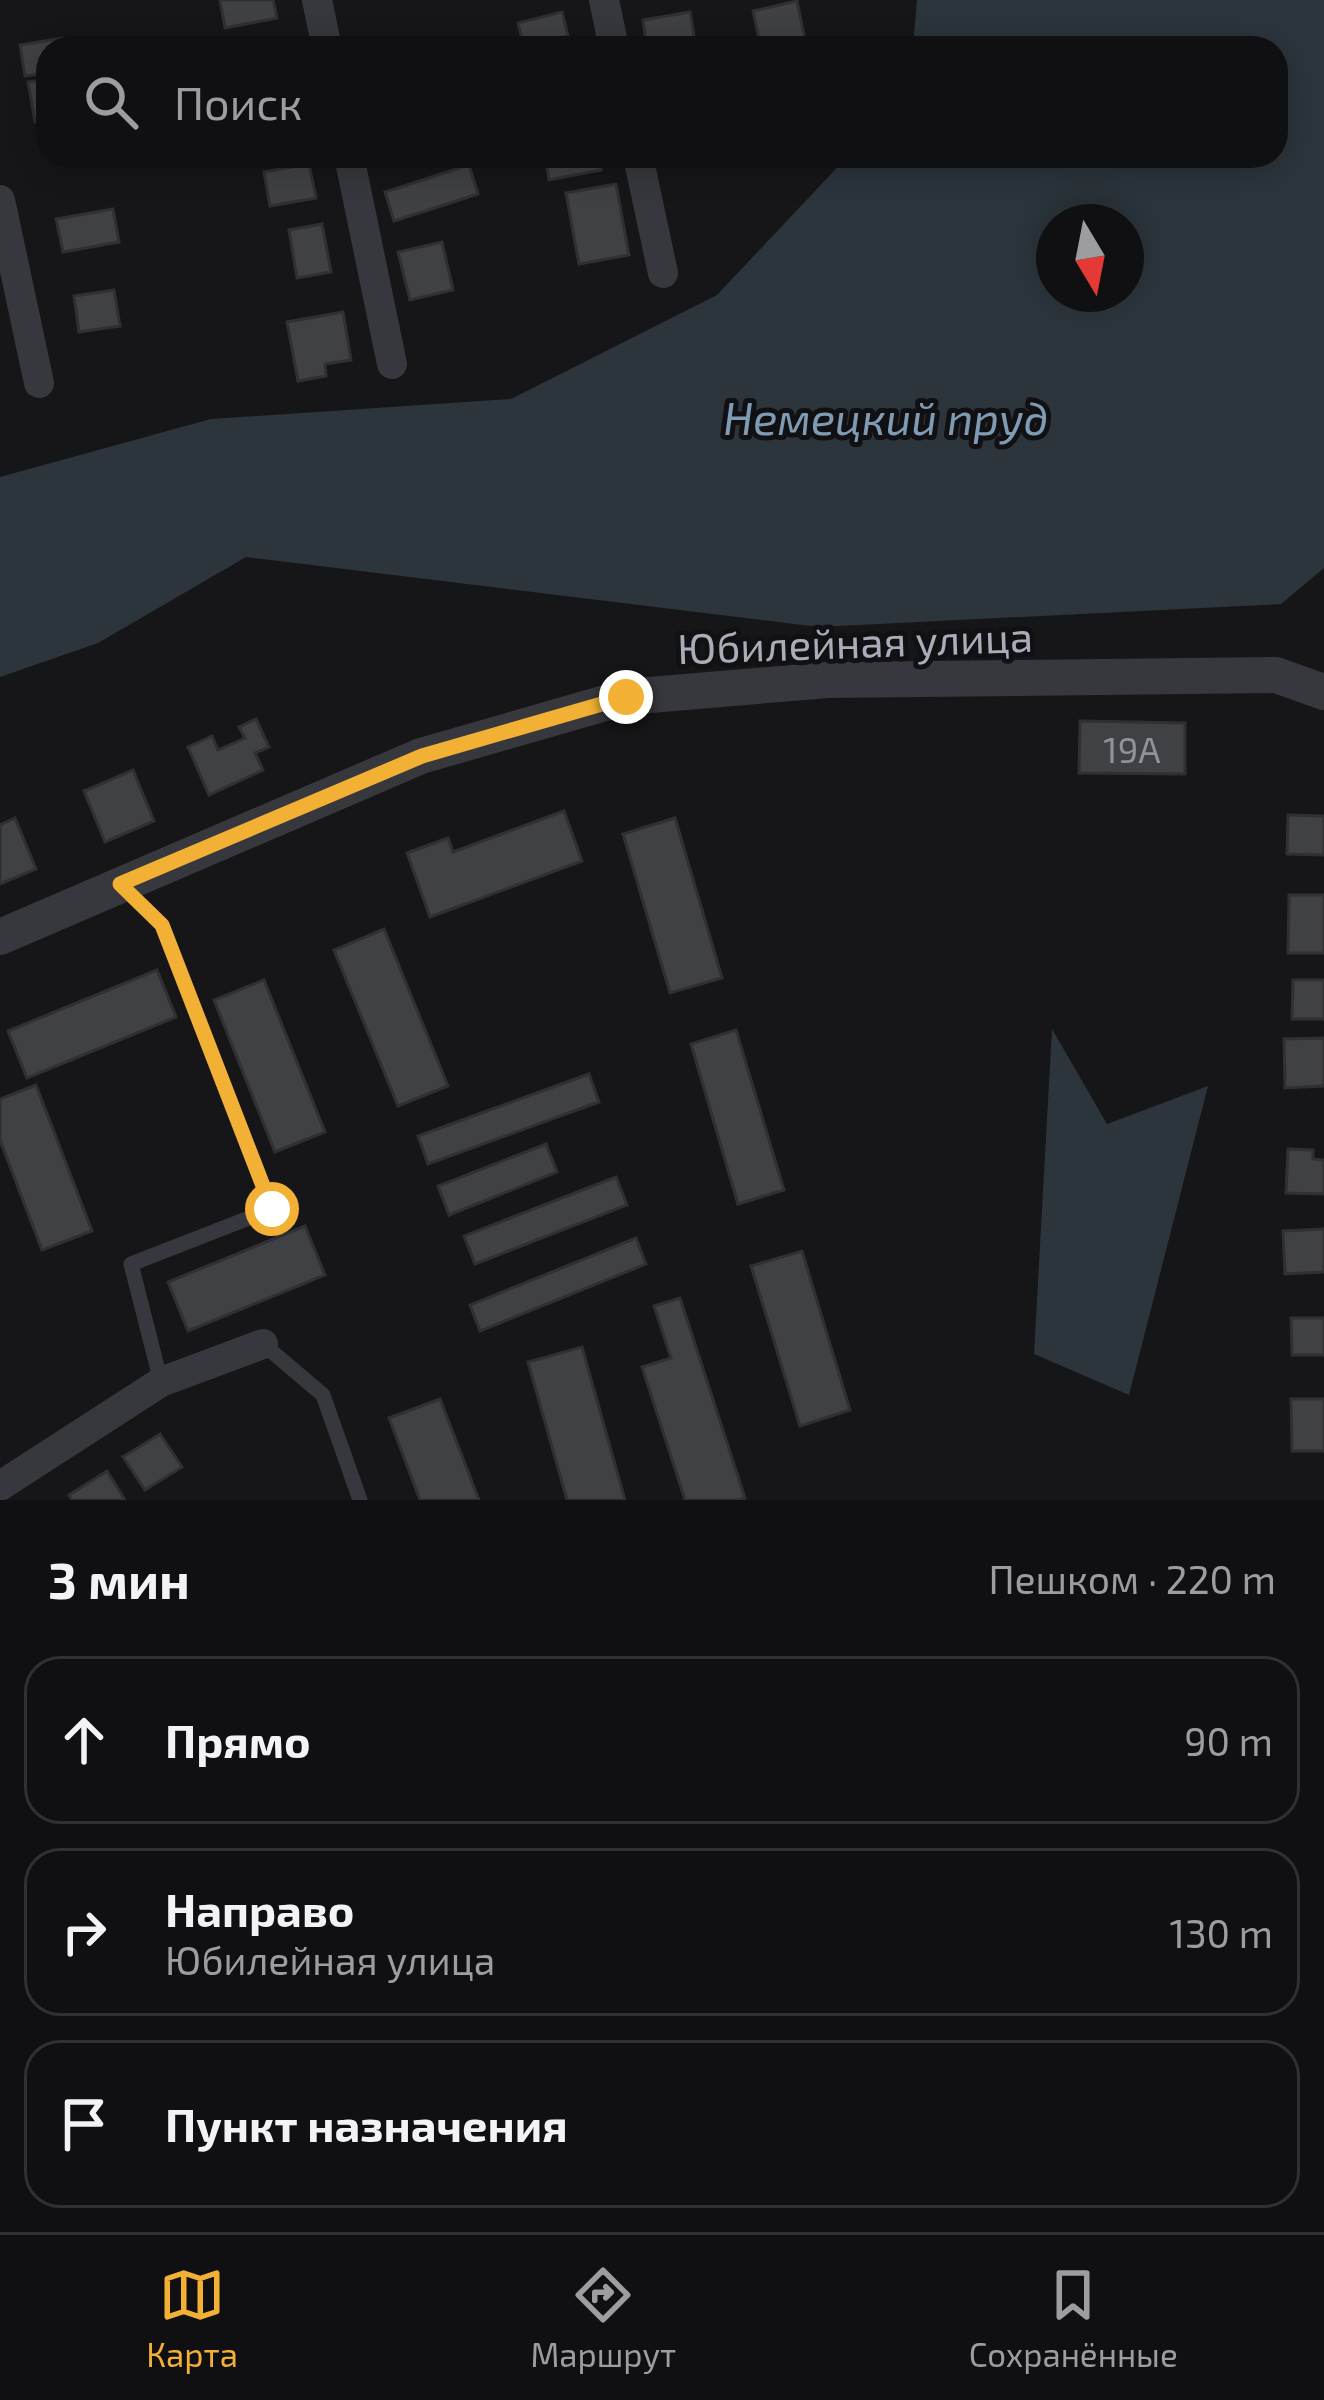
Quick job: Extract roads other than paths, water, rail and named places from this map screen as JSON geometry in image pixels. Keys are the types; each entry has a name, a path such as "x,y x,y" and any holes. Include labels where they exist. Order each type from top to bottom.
{"street":[{"path":"317,0 324,36"},
{"path":"604,0 612,36"},
{"path":"352,168 392,364"},
{"path":"641,168 663,273"},
{"path":"0,200 39,383"},
{"name":"Юбилейная улица","path":"0,937 422,756 626,697 828,680 1276,675 1324,692"},
{"path":"0,1486 161,1382 263,1345"}],"lane":[{"path":"120,884 162,925 272,1209 131,1264 161,1382"},
{"path":"263,1345 322,1395 360,1500"}],"water":[{"name":"Немецкий пруд","path":"917,0 1324,0 1324,568 1281,604 819,627 246,557 98,643 0,677 0,477 211,419 511,399 717,295 837,168 1288,168 1288,36 914,36"},
{"path":"1052,1029 1107,1124 1208,1086 1129,1395 1034,1354"}]}
